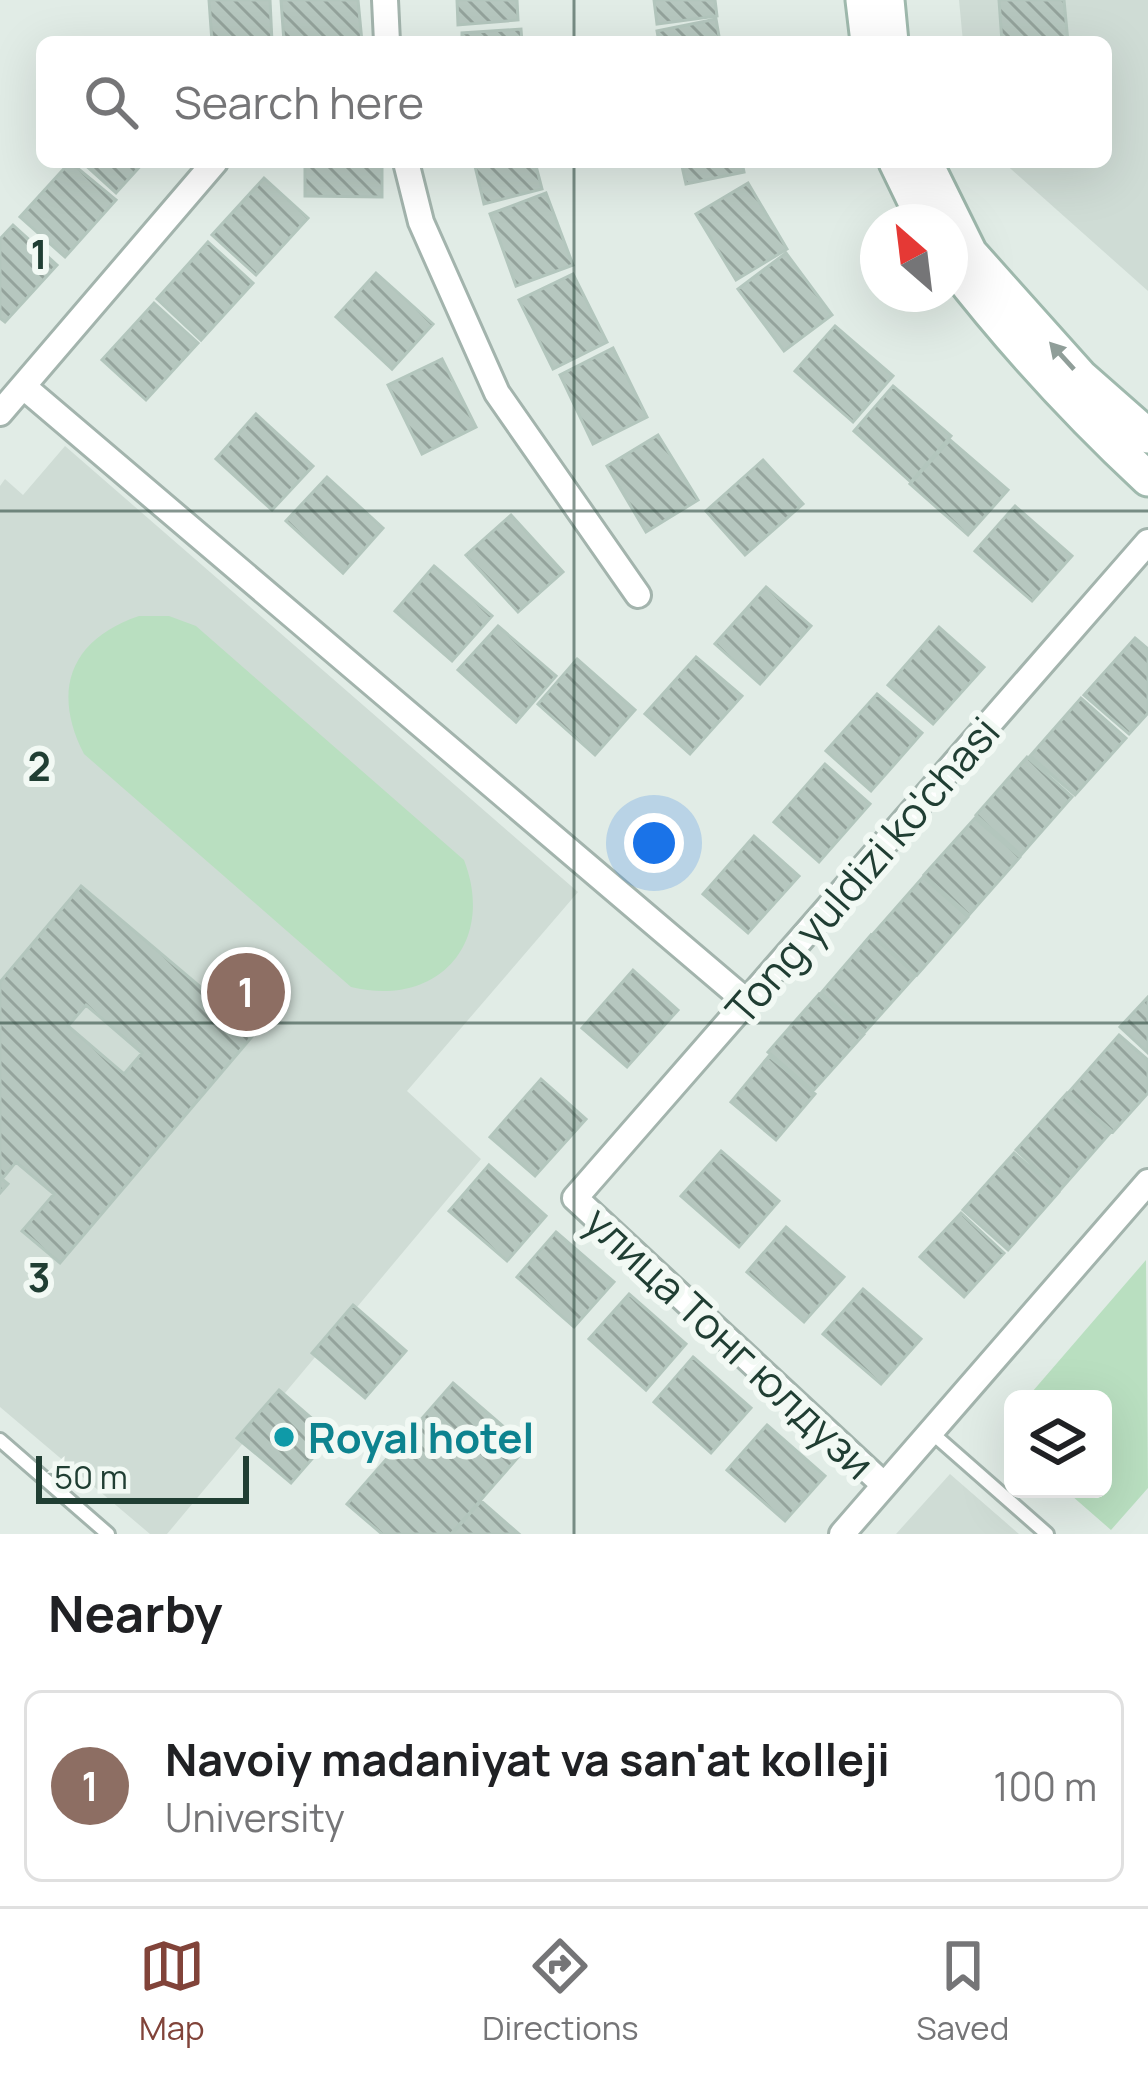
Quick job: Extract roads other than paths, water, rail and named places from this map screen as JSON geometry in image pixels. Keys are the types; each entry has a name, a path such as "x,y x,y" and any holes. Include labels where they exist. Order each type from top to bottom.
{"main road":[{"path":"863,0 867,36"},
{"path":"886,0 890,36"},
{"path":"899,168 916,204"},
{"path":"929,168 970,253 1080,376 1148,436"},
{"path":"968,285 1069,404 1148,479"}],"street":[{"path":"385,0 387,36"},
{"path":"0,413 210,168"},
{"path":"408,168 421,222 497,393 638,596"},
{"path":"24,387 747,1001"},
{"name":"Tong yuldizi ko'chasi","path":"575,1198 1148,542"},
{"path":"842,1534 1148,1182"},
{"name":"улица Тонг юлдузи","path":"575,1198 884,1485"}],"lane":[{"path":"932,1433 1046,1534"},
{"path":"0,1440 108,1534"}],"place":[{"name":"Navoiy madaniyat va san'at kolleji","path":"246,992"},
{"name":"Royal hotel","path":"284,1437"}]}
